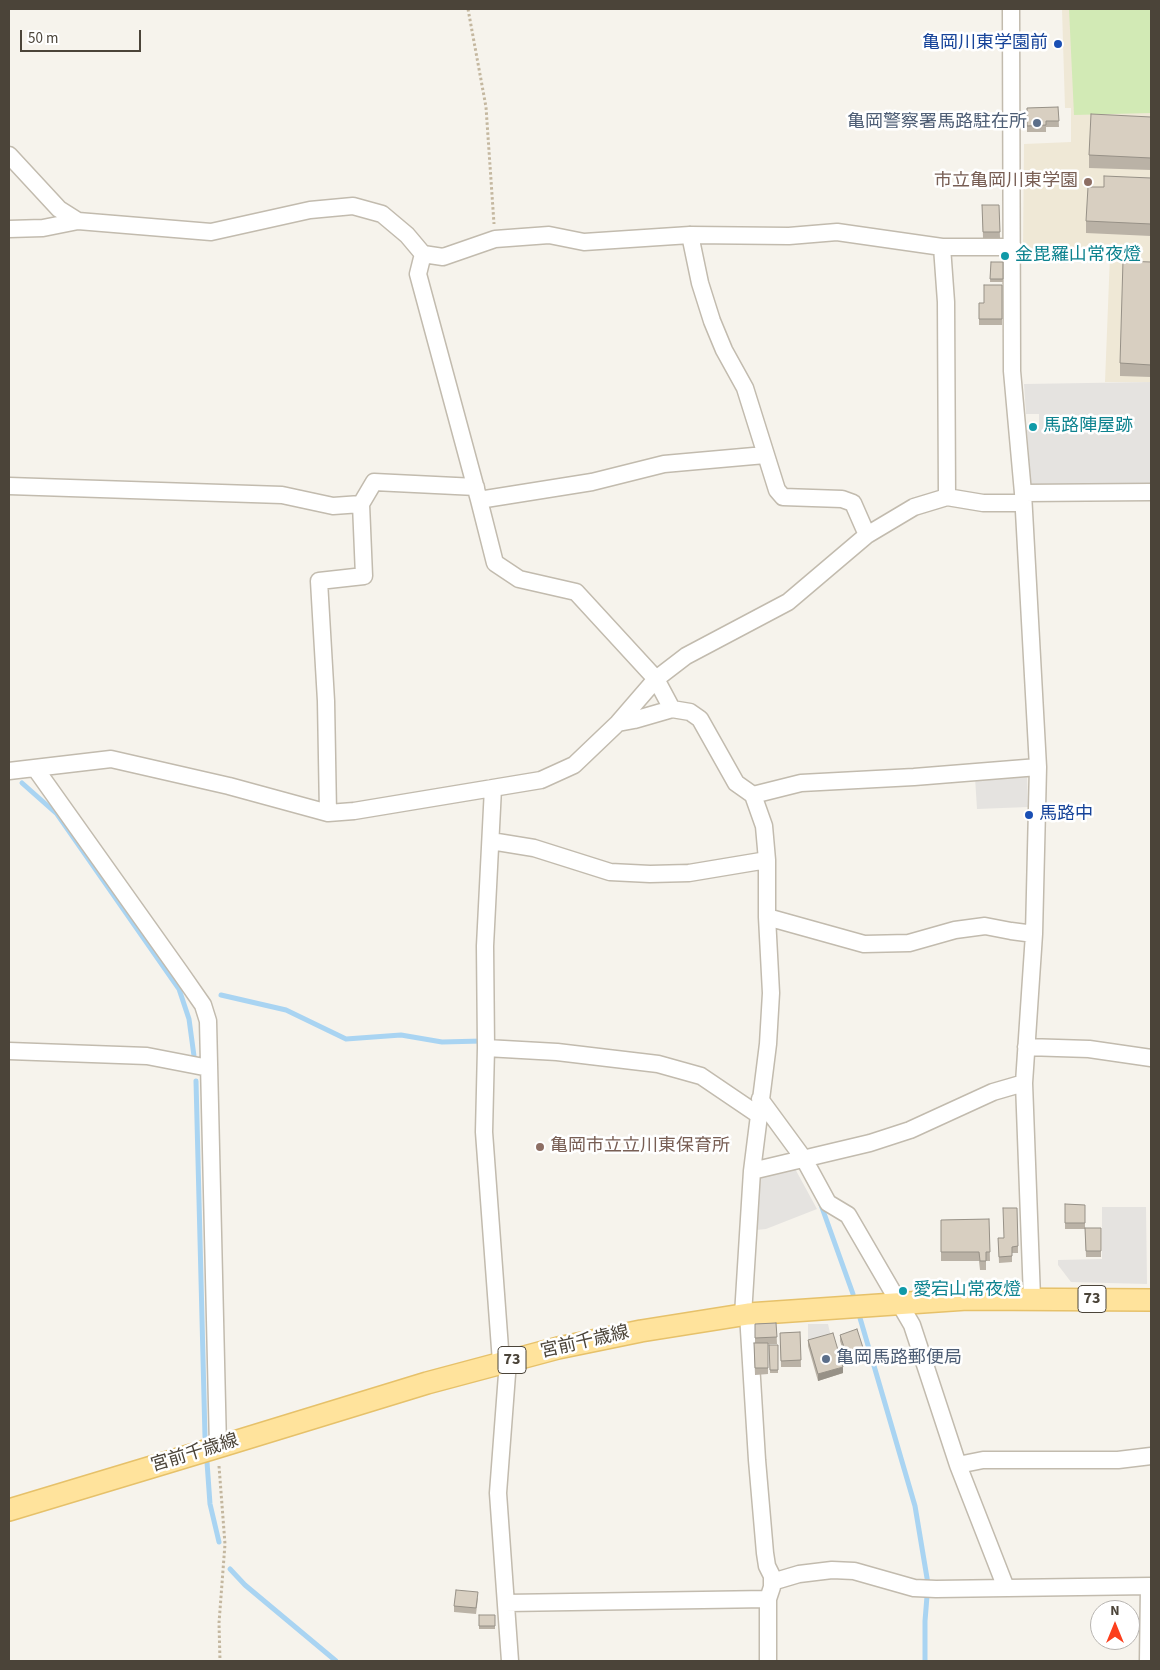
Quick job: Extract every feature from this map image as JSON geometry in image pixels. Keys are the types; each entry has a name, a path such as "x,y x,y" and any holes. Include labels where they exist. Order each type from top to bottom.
{"main road":[{"name":"宮前千歳線","path":"9,1510 427,1383 558,1348 641,1330 745,1315 968,1298 1151,1300"}],"street":[{"path":"1012,9 1012,371 1023,498 1038,767 1034,934 1024,1083 1032,1298"},
{"path":"9,155 59,209 78,221"},
{"path":"9,229 43,228 78,221 211,232 310,210 353,206 382,214 407,234 423,254 443,257 495,238 549,234 584,242 690,235 789,236 838,232 942,247 1013,247"},
{"path":"690,235 700,284 712,321 724,350 745,388 777,490 783,497 842,499 853,503 867,535"},
{"path":"942,247 946,302 947,497"},
{"path":"423,254 418,274 478,493 495,563 519,579 576,592 656,679 672,709"},
{"path":"328,813 326,701 319,581 364,576 361,504 374,482 478,493 592,482 664,464 765,455"},
{"path":"9,486 282,495 333,506 361,504"},
{"path":"9,771 111,759 228,786 328,813 354,811 541,780 574,765 618,723 656,679 686,656 788,602 867,535 914,507 947,497 983,503 1023,498 1151,492"},
{"path":"618,723 672,709 690,712 700,719 736,782 753,795 764,826 767,860 767,917 771,992 768,1044 752,1170 745,1315 765,1553 767,1566 772,1576 768,1599 768,1661"},
{"path":"753,795 800,783 914,777 1038,767"},
{"path":"35,768 203,1005 208,1021 218,1448"},
{"path":"493,788 485,946 486,1048 484,1132 504,1362 498,1493 510,1661"},
{"path":"491,841 534,848 610,872 689,873 767,860"},
{"path":"767,917 864,944 909,942 955,930 985,926 1011,932 1034,934"},
{"path":"1026,1047 1089,1049 1151,1058"},
{"path":"486,1048 557,1052 658,1064 701,1076 760,1116"},
{"path":"9,1051 147,1056 209,1068"},
{"path":"752,1170 870,1143 910,1130 993,1092 1024,1083"},
{"path":"760,1099 804,1159 828,1202 848,1215 912,1325 958,1465 1006,1588"},
{"path":"958,1465 983,1460 1118,1460 1151,1456"},
{"path":"772,1582 799,1574 832,1570 854,1572 914,1588 1150,1586 1148,1661"},
{"path":"506,1604 768,1599"}],"path":[{"path":"468,9 486,107 495,238"},
{"path":"218,1448 225,1544 220,1623 220,1661"}],"shaded area":[{"name":"市立亀岡川東学園","path":"1062,9 1151,9 1151,382 1105,382 1110,255 1023,252 1024,144 1071,142 1071,108 1065,108"},
{"path":"1151,382 1151,485 1031,488 1027,430 1039,429 1039,414 1026,414 1024,384"},
{"path":"1027,775 1028,807 977,809 975,777"},
{"path":"793,1165 817,1209 766,1229 756,1230 759,1174"},
{"path":"1102,1207 1146,1207 1147,1284 1071,1282 1058,1265 1058,1260 1102,1259"},
{"path":"808,1324 828,1324 831,1337 808,1341"}],"green space":[{"path":"1069,9 1151,9 1151,113 1074,115"}],"building":[{"path":"1058,107 1059,121 1046,121 1046,125 1027,126 1027,108"},
{"path":"1091,114 1151,117 1151,158 1089,155"},
{"path":"1104,176 1151,178 1151,224 1086,221 1088,187 1104,187"},
{"path":"982,205 999,205 1000,232 983,232"},
{"path":"1123,261 1151,262 1151,365 1120,363"},
{"path":"991,262 1003,262 1003,279 990,279"},
{"path":"984,285 1002,285 1002,319 979,319 979,303 984,303"},
{"path":"1065,1204 1085,1205 1085,1223 1065,1223"},
{"path":"1003,1208 1017,1208 1018,1246 1012,1247 1012,1256 999,1257 998,1238 1004,1238"},
{"path":"989,1219 990,1252 986,1252 986,1261 980,1261 979,1252 941,1252 941,1220"},
{"path":"1085,1228 1101,1228 1101,1251 1086,1251"},
{"path":"776,1323 777,1337 755,1338 755,1324"},
{"path":"857,1329 865,1354 848,1359 840,1335"},
{"path":"800,1332 801,1360 781,1361 780,1333"},
{"path":"833,1333 843,1367 818,1374 808,1340"},
{"path":"754,1343 768,1343 768,1368 755,1368"},
{"path":"769,1345 778,1345 778,1370 770,1370"},
{"path":"456,1590 478,1592 476,1608 454,1606"},
{"path":"479,1615 495,1615 495,1626 479,1626"}],"waterway":[{"path":"22,783 57,814 179,989 189,1019 194,1056"},
{"path":"221,995 286,1010 346,1039 401,1035 442,1042 482,1041"},
{"path":"196,1081 205,1437"},
{"path":"820,1202 853,1294"},
{"path":"860,1318 915,1506 928,1584 925,1621 925,1661"},
{"path":"207,1462 210,1504 219,1542"},
{"path":"230,1569 245,1585 336,1661"}],"place":[{"name":"亀岡川東学園前","path":"1058,44"},
{"name":"亀岡警察署馬路駐在所","path":"1037,123"},
{"name":"市立亀岡川東学園","path":"1088,182"},
{"name":"金毘羅山常夜燈","path":"1005,256"},
{"name":"馬路陣屋跡","path":"1033,427"},
{"name":"馬路中","path":"1029,815"},
{"name":"亀岡市立立川東保育所","path":"540,1147"},
{"name":"愛宕山常夜燈","path":"903,1291"},
{"name":"亀岡馬路郵便局","path":"826,1359"}]}
